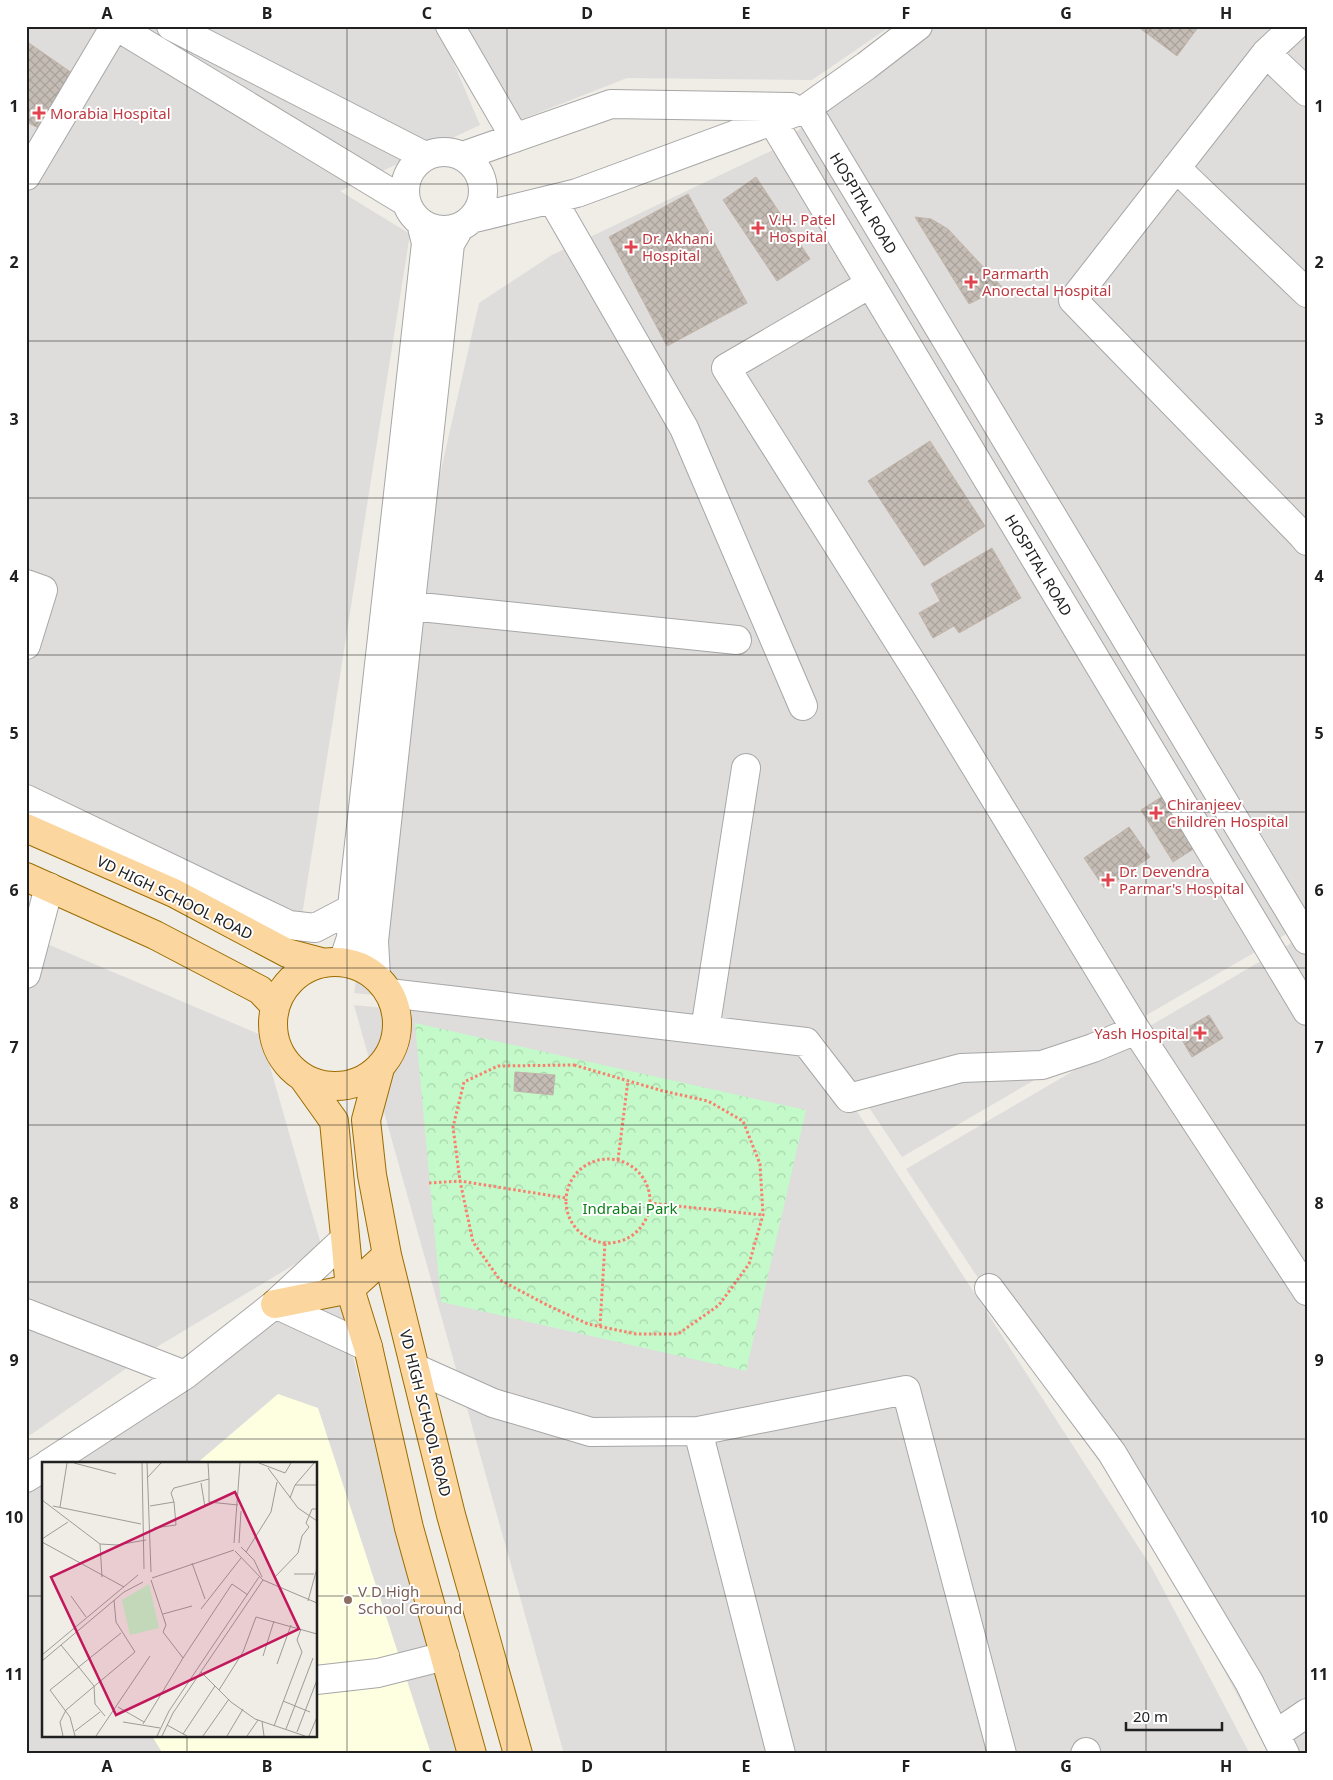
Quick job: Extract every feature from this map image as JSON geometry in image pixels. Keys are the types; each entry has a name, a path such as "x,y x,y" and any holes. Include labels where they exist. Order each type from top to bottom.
{"main road":[{"name":"VD HIGH SCHOOL ROAD","path":"26,828 174,893 287,953 334,962"},
{"path":"38,882 154,935 260,990 275,1006"},
{"path":"304,1079 323,1086 344,1086 363,1080 380,1068 391,1051 397,1032 396,1012 383,985 359,966 334,962 308,968 294,978 283,990 275,1006 273,1027 277,1048 288,1065 304,1079 334,1121 350,1288 368,1347 409,1528 472,1754"},
{"name":"VD HIGH SCHOOL ROAD","path":"380,1068 366,1120 372,1175 387,1255 451,1515 518,1754"},
{"path":"275,1304 350,1288 387,1255"}],"street":[{"path":"26,176 116,26 413,213 433,229 446,231 466,223 577,193 807,108 918,26"},
{"path":"172,26 425,156"},
{"path":"450,26 515,138"},
{"path":"1295,26 1266,53 1073,300 1307,541"},
{"path":"1266,53 1307,92"},
{"path":"463,156 612,104 807,108"},
{"name":"HOSPITAL ROAD","path":"807,108 1307,940"},
{"name":"HOSPITAL ROAD","path":"768,122 776,126 1307,1011"},
{"path":"334,962 351,938 426,243 404,189 407,176 414,165 425,156 438,152 450,152 463,156 474,166 481,178 483,192 480,207 450,244 374,941 383,985 705,1030 806,1042 850,1098 961,1068 1042,1066 1094,1048 1136,1030"},
{"path":"1176,168 1307,293"},
{"path":"552,199 684,428 803,706"},
{"path":"870,284 726,368 924,682 1136,1030 1307,1292"},
{"path":"26,584 42,590 26,645"},
{"path":"411,606 737,640"},
{"path":"705,1030 746,768"},
{"path":"26,799 289,925 315,928 353,908"},
{"path":"26,974 38,882"},
{"path":"51,1462 185,1375 275,1304 344,1239"},
{"path":"989,1288 1112,1453 1249,1682 1280,1744 1307,1713"},
{"path":"275,1304 368,1347"},
{"path":"26,1313 185,1375"},
{"path":"415,1368 493,1403 591,1432 698,1431 906,1390 1002,1754"},
{"path":"698,1431 781,1754"},
{"path":"26,1478 42,1468"},
{"path":"318,1680 378,1674 445,1656"}],"path":[{"path":"574,1065 663,1091 708,1101 743,1121 760,1164 763,1215 749,1264 719,1305 678,1334 636,1334 588,1324 500,1280 473,1242 460,1182 453,1127 464,1082 498,1066 574,1065"},
{"path":"618,1160 628,1080"},
{"path":"604,1159 618,1160 632,1167 642,1177 648,1190 649,1203 647,1216 640,1228 630,1237 618,1242 605,1243 592,1240 580,1233 566,1211 566,1198 570,1184 578,1172 590,1164 604,1159"},
{"path":"429,1183 460,1182 566,1198"},
{"path":"649,1203 763,1215"},
{"path":"600,1326 605,1243"}],"shaded area":[{"path":"26,26 438,26 480,125 340,191 410,234 297,947 26,839"},
{"path":"460,26 891,26 812,80 627,78 502,127"},
{"path":"932,26 1307,26 1307,922 902,1157 822,1037 354,993 438,483 479,303 552,255 773,150"},
{"path":"1307,934 1307,1754 1269,1754 1164,1559 906,1169"},
{"path":"26,935 261,1035 322,1248 160,1345 26,1438"},
{"path":"354,1005 818,1051 1152,1568 1250,1754 564,1754"},
{"path":"334,1283 456,1754 26,1754 26,1485 42,1475 42,1738 318,1738 318,1462 62,1462"},
{"name":"V D High School Ground","path":"278,1394 318,1408 431,1754 163,1754 153,1738 318,1738 318,1462 198,1462"}],"green space":[{"name":"Indrabai Park","path":"415,1023 806,1110 746,1371 441,1302"}],"building":[{"path":"1137,26 1199,26 1177,56"},
{"path":"26,41 82,80 45,131 26,122"},
{"path":"756,177 810,259 777,281 723,200"},
{"path":"688,194 747,303 667,346 609,237"},
{"path":"915,217 931,219 948,229 1002,287 969,304"},
{"path":"930,441 985,526 924,566 868,481"},
{"path":"992,548 1021,598 959,633 954,626 933,638 919,613 940,601 931,584"},
{"path":"1166,794 1198,846 1173,862 1141,810"},
{"path":"1129,827 1150,857 1105,889 1084,858"},
{"path":"1209,1015 1223,1038 1192,1057 1178,1033"},
{"path":"515,1072 555,1075 553,1095 514,1091"}],"place":[{"name":"Morabia Hospital","path":"39,113"},
{"name":"V.H. Patel Hospital","path":"758,228"},
{"name":"Dr. Akhani Hospital","path":"631,247"},
{"name":"Parmarth Anorectal Hospital","path":"971,282"},
{"name":"Chiranjeev Children Hospital","path":"1156,813"},
{"name":"Dr. Devendra Parmar's Hospital","path":"1108,880"},
{"name":"Yash Hospital","path":"1200,1033"},
{"name":"V D High School Ground","path":"348,1600"}]}
